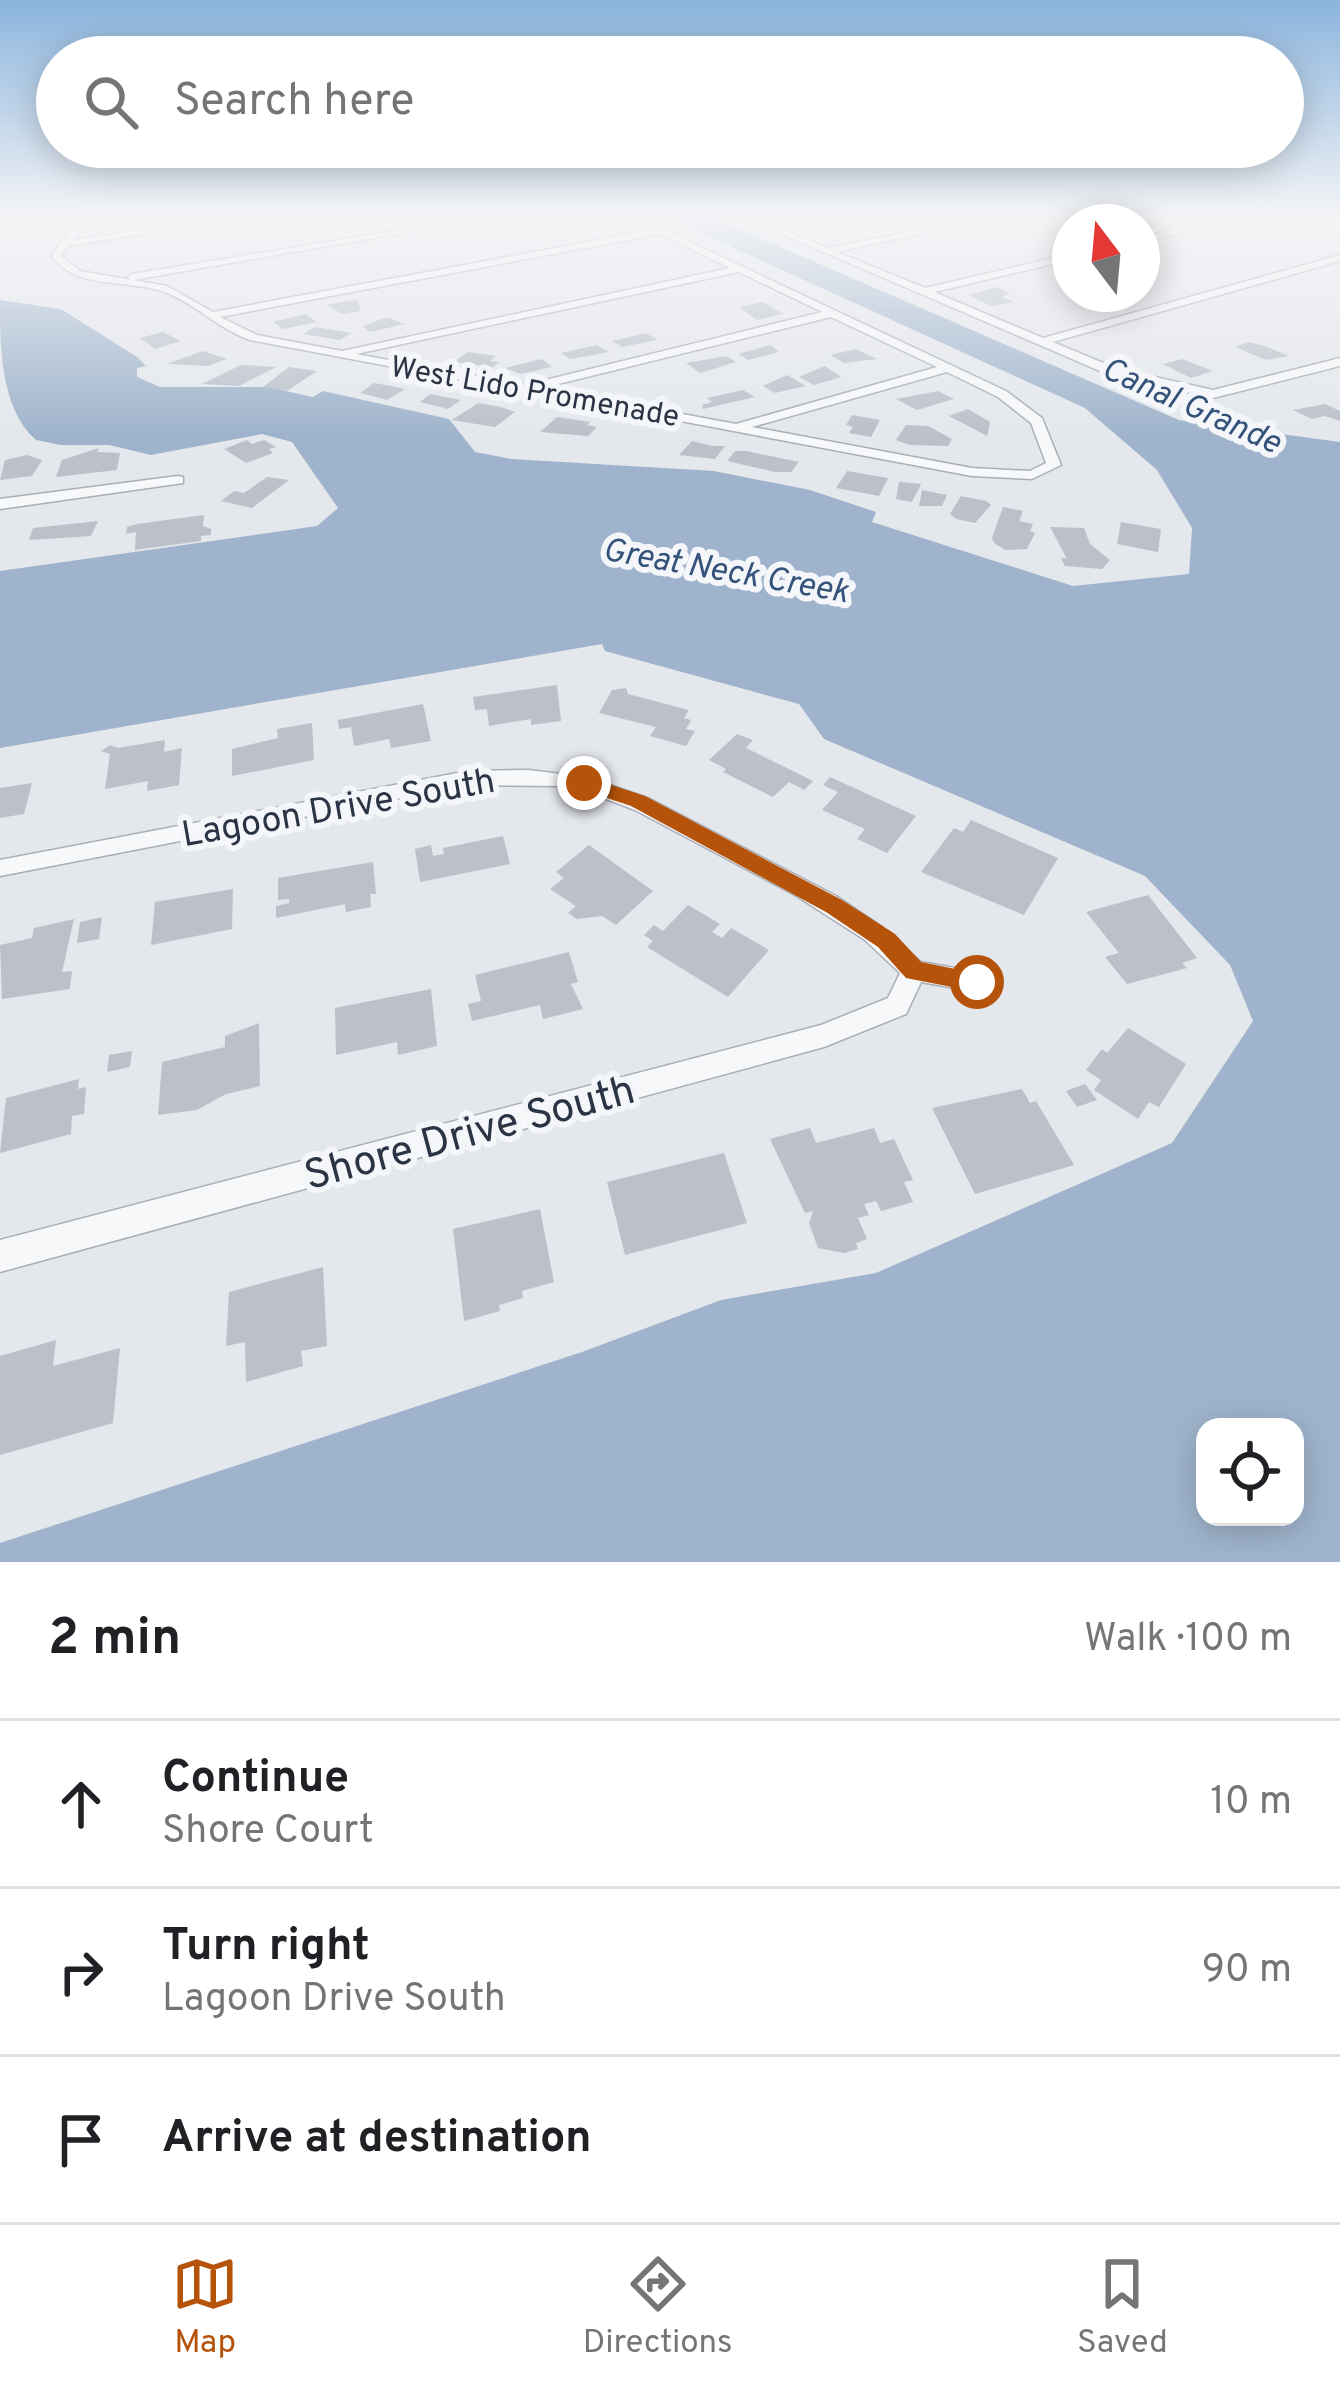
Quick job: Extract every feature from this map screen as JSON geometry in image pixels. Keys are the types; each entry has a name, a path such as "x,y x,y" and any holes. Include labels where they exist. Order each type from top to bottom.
{"street":[{"name":"West Lido Promenade","path":"163,289 232,332 337,354 971,472 1032,475 1054,465 1046,439 1023,406 948,368"},
{"path":"208,316 352,289"},
{"path":"337,354 646,289"},
{"path":"782,289 948,368"},
{"path":"916,289 1111,371 1213,394 1340,362"},
{"path":"923,292 936,289"},
{"path":"1041,342 1230,289"},
{"path":"523,389 832,313"},
{"path":"736,428 948,368"},
{"path":"0,504 178,480"},
{"name":"Lagoon Drive South","path":"0,868 468,778 530,776 584,783 638,801 834,906 886,940 914,971"},
{"path":"914,971 977,982"},
{"name":"Shore Drive South","path":"0,1256 824,1036 897,1006 914,971"}],"water":[{"name":"Great Neck Creek","path":"824,289 877,289 1179,420 1340,442 1340,1562 0,1562 0,1543 582,1352 721,1300 876,1273 1172,1143 1253,1021 1230,965 1145,876 824,739 799,704 605,651 602,644 0,748 0,571 317,526 338,508 292,442 262,434 151,455 109,445 36,440 24,427 9,394 0,300 61,309 137,357 146,366 137,368 137,377 160,387 267,387 313,397 323,391 449,419 475,452 511,459 714,471 810,490 876,512 872,522 1073,586 1189,574 1192,528 1157,470 1085,408"}],"building":[{"path":"1001,289 1010,293 1002,297 1014,302 991,306 968,295"},
{"path":"357,299 361,311 342,314 327,305"},
{"path":"763,302 783,314 757,320 739,307"},
{"path":"305,314 317,322 283,329 273,322"},
{"path":"387,317 405,324 370,332 363,326"},
{"path":"315,327 352,333 340,340 303,334"},
{"path":"163,332 181,341 155,349 140,338"},
{"path":"646,333 657,340 622,347 612,341"},
{"path":"1248,342 1289,356 1266,360 1235,347"},
{"path":"597,345 609,352 570,359 561,353"},
{"path":"770,345 779,352 748,360 738,354"},
{"path":"856,349 877,359 844,363 830,355"},
{"path":"203,351 227,359 208,366 167,364"},
{"path":"468,352 496,356 490,361 499,362 493,367 454,362"},
{"path":"726,356 736,362 700,373 686,363"},
{"path":"542,359 552,367 521,374 505,368"},
{"path":"1182,359 1213,371 1191,378 1163,364"},
{"path":"241,365 276,367 239,386 202,384"},
{"path":"825,366 841,377 814,385 799,377"},
{"path":"289,367 317,371 287,391 263,387"},
{"path":"787,375 806,386 775,393 763,386"},
{"path":"374,383 405,389 387,400 360,393"},
{"path":"743,390 755,397 703,409 702,405 712,402 707,398"},
{"path":"938,391 954,399 917,410 896,399"},
{"path":"430,394 461,400 448,409 420,402"},
{"path":"478,403 515,412 495,427 452,420"},
{"path":"1325,404 1340,411 1340,421 1325,416 1312,419 1293,410"},
{"path":"968,409 990,422 987,436 949,416"},
{"path":"852,415 880,420 871,437 849,433 853,427 846,425"},
{"path":"557,417 597,427 588,436 540,432"},
{"path":"906,425 928,426 952,439 948,446 896,440"},
{"path":"247,440 252,444 264,440 276,447 269,449 273,453 246,463 224,449"},
{"path":"692,441 725,446 715,459 679,455"},
{"path":"99,448 97,452 120,453 117,470 56,477 62,460"},
{"path":"735,451 799,462 791,472 775,472 727,461"},
{"path":"27,455 42,460 32,476 0,480 5,460"},
{"path":"847,471 888,478 879,496 836,488"},
{"path":"267,477 289,480 252,508 221,501 234,491 244,493"},
{"path":"899,482 921,484 912,502 896,499"},
{"path":"922,490 947,495 942,506 919,506"},
{"path":"961,496 991,505 975,523 956,519 950,514"},
{"path":"1003,507 1023,511 1019,521 1033,524 1030,531 1035,533 1027,549 1006,550 995,544 992,538"},
{"path":"204,515 203,526 211,529 211,535 201,536 201,541 135,550 136,532 126,534 127,527 137,524"},
{"path":"98,521 91,536 29,540 33,528"},
{"path":"1121,522 1161,529 1158,552 1117,544"},
{"path":"1050,527 1084,528 1090,544 1110,560 1102,569 1065,566 1061,558 1067,559"},
{"path":"557,685 561,721 531,725 531,719 489,726 487,709 475,710 473,697"},
{"path":"626,688 628,694 689,710 684,718 691,720 686,729 695,731 686,746 650,736 656,727 599,713 612,690"},
{"path":"423,704 431,741 391,748 389,739 354,746 351,727 339,729 338,720"},
{"path":"312,723 314,760 232,776 232,749 278,738 277,729"},
{"path":"737,734 753,740 746,748 813,781 804,790 789,782 773,797 723,772 726,769 709,760"},
{"path":"165,740 164,752 182,748 179,785 147,791 148,781 105,789 110,754 101,751 110,745 118,748"},
{"path":"830,777 916,816 887,853 857,839 865,829 822,810 838,792 823,785"},
{"path":"32,783 24,814 0,818 0,788"},
{"path":"971,820 1058,858 1024,915 921,872 954,828 963,832"},
{"path":"503,836 510,864 420,882 415,849 431,845 433,856 444,854 443,848"},
{"path":"589,845 653,891 616,925 602,916 577,919 568,913 576,906 550,889 564,878 556,872"},
{"path":"373,862 376,894 370,894 371,907 346,912 345,904 276,918 276,906 289,903 289,899 278,900 278,878"},
{"path":"233,889 232,929 151,945 155,902"},
{"path":"1148,895 1197,958 1182,963 1187,968 1127,984 1105,957 1119,953 1086,912"},
{"path":"688,905 720,924 712,932 722,938 731,928 769,950 728,997 647,947 653,941 644,935 654,925 663,931"},
{"path":"102,917 99,939 77,943 80,922"},
{"path":"74,919 62,972 72,971 70,989 2,999 0,945 32,938 34,928"},
{"path":"569,952 578,982 571,984 583,1009 543,1019 540,1005 472,1021 468,1004 481,1001 475,975"},
{"path":"431,989 437,1046 398,1055 397,1042 336,1055 335,1008"},
{"path":"259,1023 260,1086 226,1094 197,1110 158,1115 162,1062 225,1047 225,1036"},
{"path":"1128,1028 1186,1064 1159,1107 1149,1102 1138,1119 1094,1090 1101,1080 1086,1070"},
{"path":"132,1051 130,1067 107,1072 109,1055"},
{"path":"79,1079 78,1089 86,1087 84,1114 72,1116 71,1134 0,1153 6,1098"},
{"path":"1085,1084 1097,1100 1077,1107 1066,1091"},
{"path":"1022,1089 1030,1103 1036,1101 1074,1165 975,1194 932,1108"},
{"path":"810,1128 816,1143 874,1128 880,1143 894,1139 913,1180 904,1182 913,1202 881,1211 876,1201 864,1204 869,1215 858,1218 867,1239 856,1243 858,1249 844,1253 818,1248 809,1223 813,1211 805,1213 770,1139"},
{"path":"724,1153 747,1223 625,1255 607,1182"},
{"path":"540,1209 554,1282 522,1291 523,1298 499,1305 500,1311 464,1321 453,1229"},
{"path":"323,1267 327,1346 301,1351 303,1366 246,1382 245,1342 226,1346 229,1292"},
{"path":"56,1340 53,1366 120,1348 113,1423 0,1455 0,1356"}],"route":[{"path":"584,783 638,801 834,906 886,940 914,971 977,982"}],"water label":[{"name":"Canal Grande","path":"1192,404"}]}
